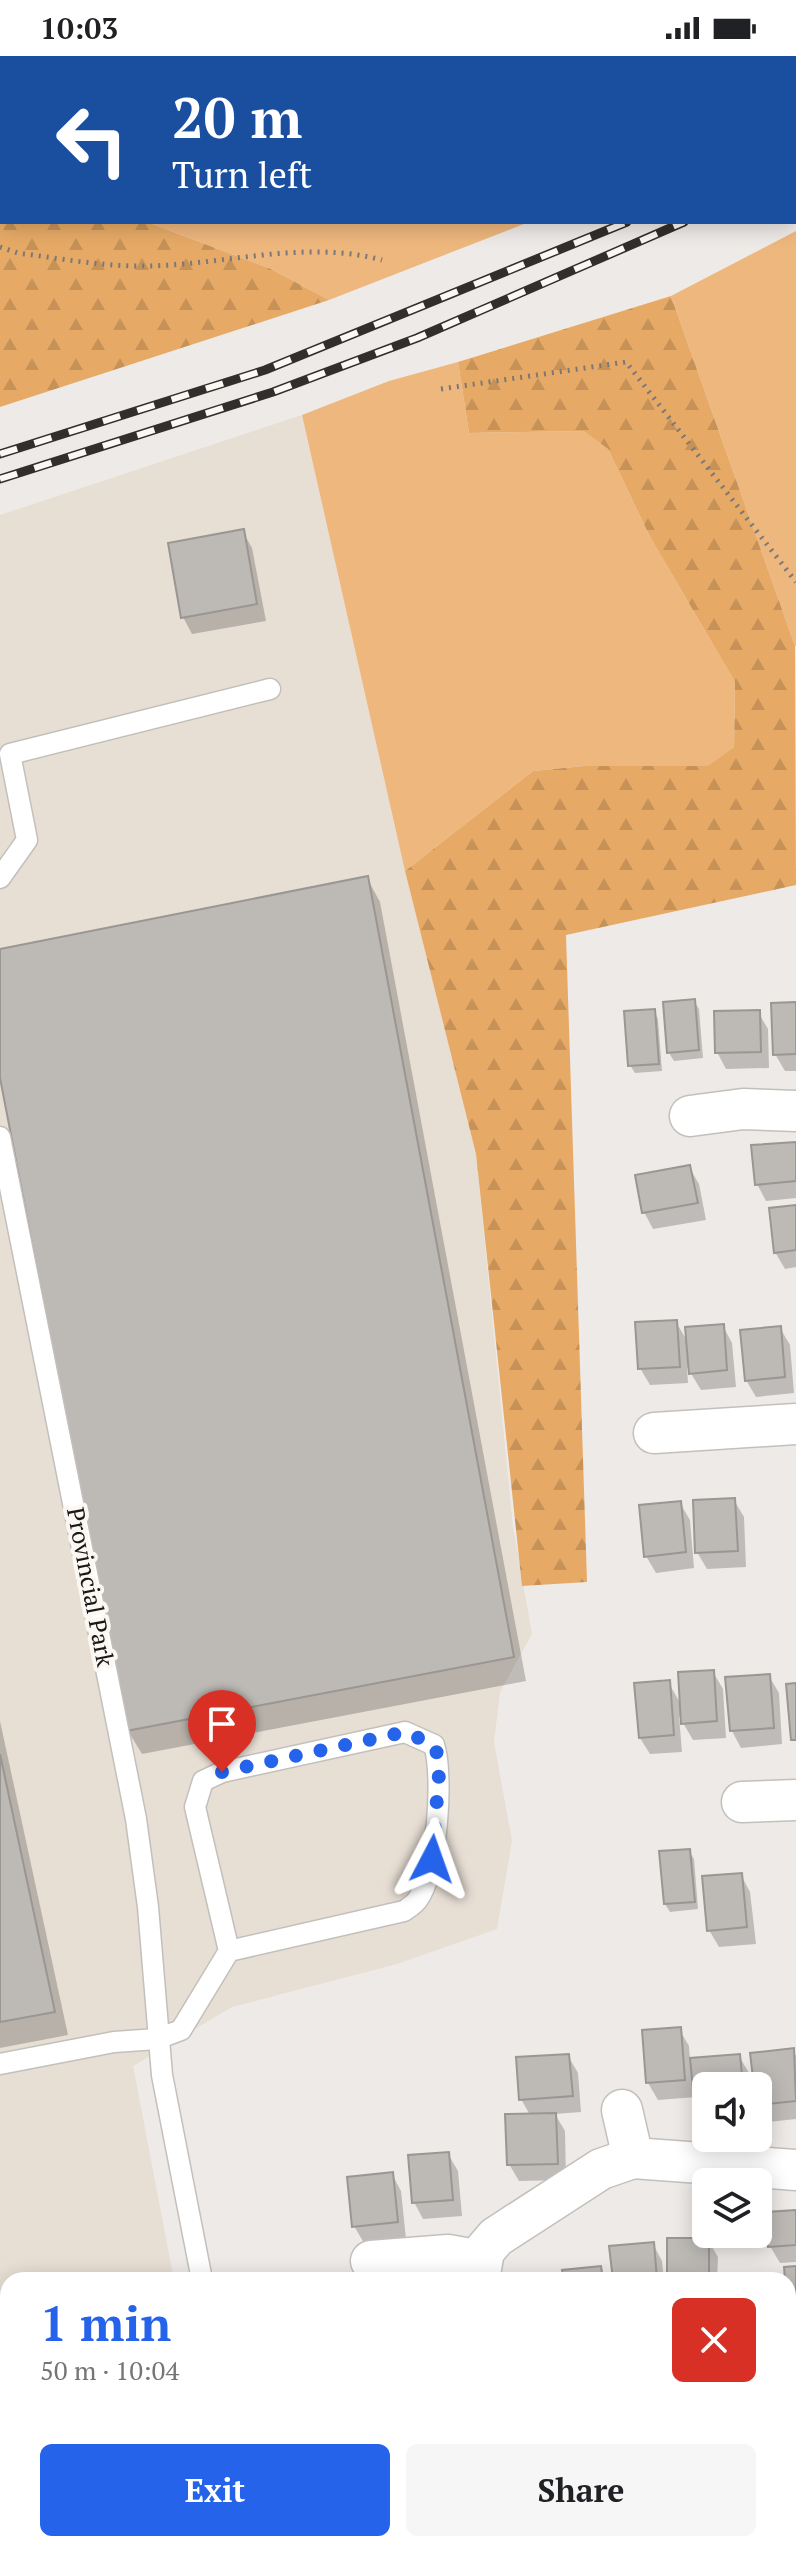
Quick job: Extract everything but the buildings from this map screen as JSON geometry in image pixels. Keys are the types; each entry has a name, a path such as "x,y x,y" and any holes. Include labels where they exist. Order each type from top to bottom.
{"main road":[{"path":"0,2552 70,2552"}],"street":[{"path":"690,1116 743,1109 796,1111"},
{"path":"654,1433 796,1424"},
{"path":"742,1802 796,1800"},
{"path":"622,2110 633,2158"},
{"path":"371,2261 448,2255 480,2271 496,2237 601,2169 633,2158 796,2170"}],"lane":[{"path":"0,878 27,840 10,754 270,689"},
{"name":"Provincial Park","path":"0,1137 136,1819 148,1907 157,2039 201,2272"},
{"path":"0,2064 114,2042 157,2039 181,2030 229,1951 195,1807 203,1781 222,1772 405,1732 434,1745 440,1762 432,1859 419,1899 404,1911 229,1951"}],"path":[{"path":"0,247 18,253 134,266 272,254 355,253 382,260"},
{"path":"441,389 626,362 796,582"}],"shaded area":[{"path":"152,224 524,224 329,300 271,269"},
{"path":"796,231 796,646 795,646 671,296"},
{"path":"458,362 469,433 585,431 608,449 650,537 735,682 734,747 709,766 584,766 533,771 405,871 302,415 389,381"},
{"path":"302,415 405,871 476,1154 513,1527 532,1634 500,1692 494,1742 512,1841 497,1929 397,1964 232,2007 133,2066 172,2272 0,2272 0,515"}],"green space":[{"path":"0,224 152,224 271,269 329,300 0,407"},
{"path":"671,296 795,646 796,885 566,935 587,1582 522,1586 476,1154 405,871 533,771 584,766 708,766 734,747 735,682 650,537 608,449 584,431 469,433 458,362"}],"railway":[{"path":"0,454 265,370 622,224"},
{"path":"0,479 273,392 417,338 679,224"}],"route":[{"path":"222,1772 405,1732 419,1737 434,1745 440,1762 432,1859"}]}
